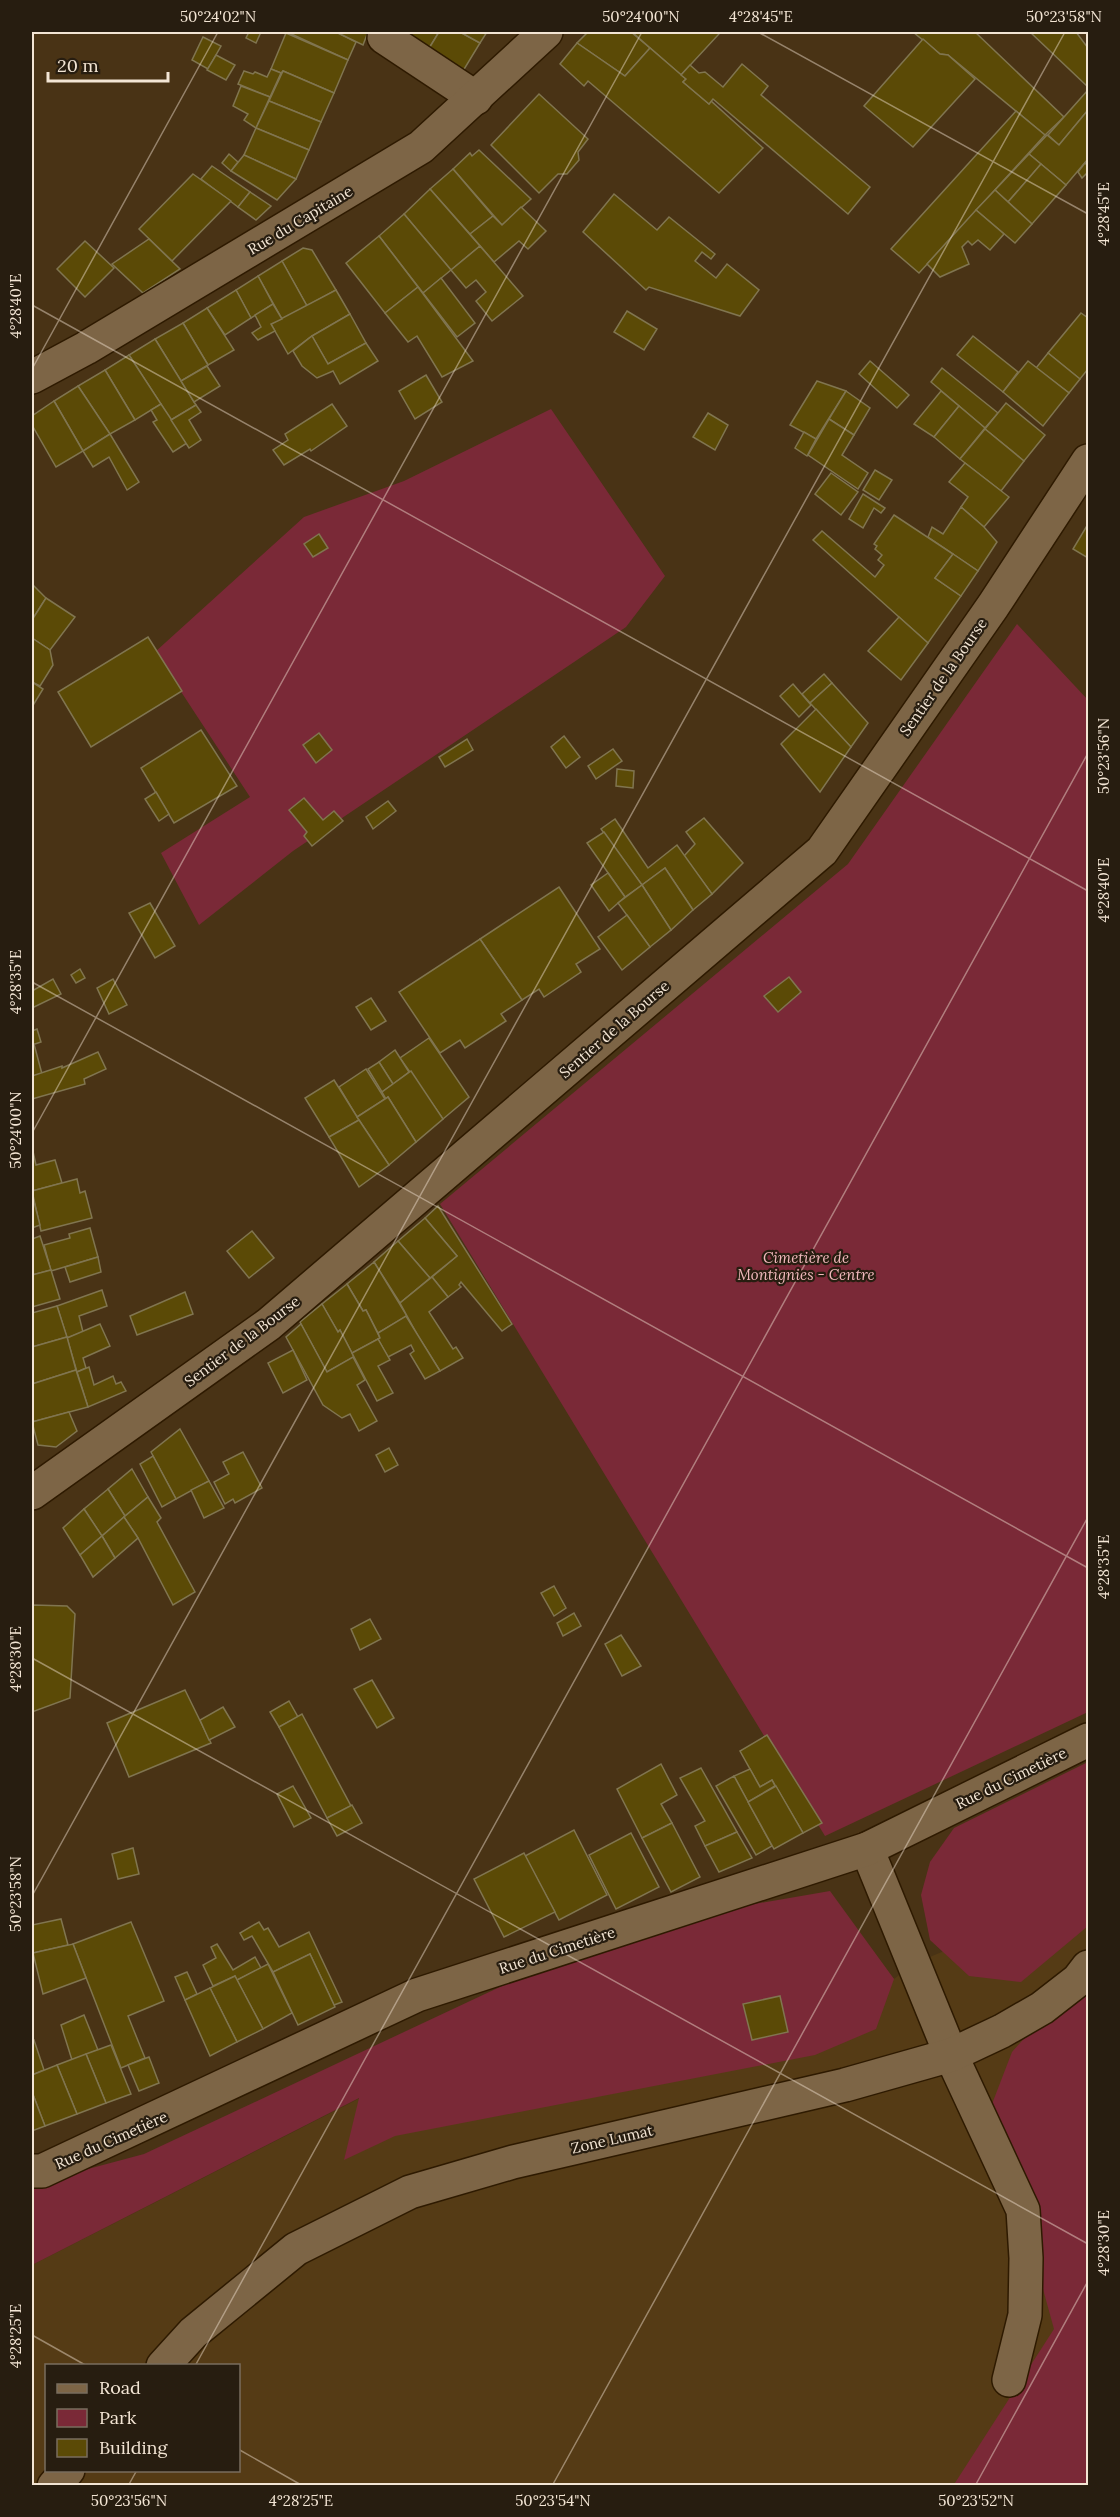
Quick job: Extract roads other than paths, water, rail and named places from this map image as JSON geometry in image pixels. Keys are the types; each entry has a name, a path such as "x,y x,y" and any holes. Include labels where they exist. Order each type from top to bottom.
{"street":[{"path":"385,32 384,37 476,98"},
{"name":"Rue du Capitaine","path":"32,377 86,348 421,147 546,32"},
{"name":"Sentier de la Bourse","path":"32,1493 269,1324 822,851 993,606 1089,461"},
{"name":"Rue du Cimetière","path":"32,2171 42,2171 177,2110 417,1995 867,1849 1089,1740"},
{"path":"867,1849 951,2055 1023,2210 1026,2258 1025,2315 1009,2380"},
{"name":"Zone Lumat","path":"165,2364 193,2333 296,2249 410,2192 513,2162 845,2085 951,2055 1002,2031 1042,2008 1078,1980 1089,1967"},
{"path":"54,2486 66,2472"}],"park label":[{"name":"Cimetière de Montignies - Centre","path":"806,1266"}]}
